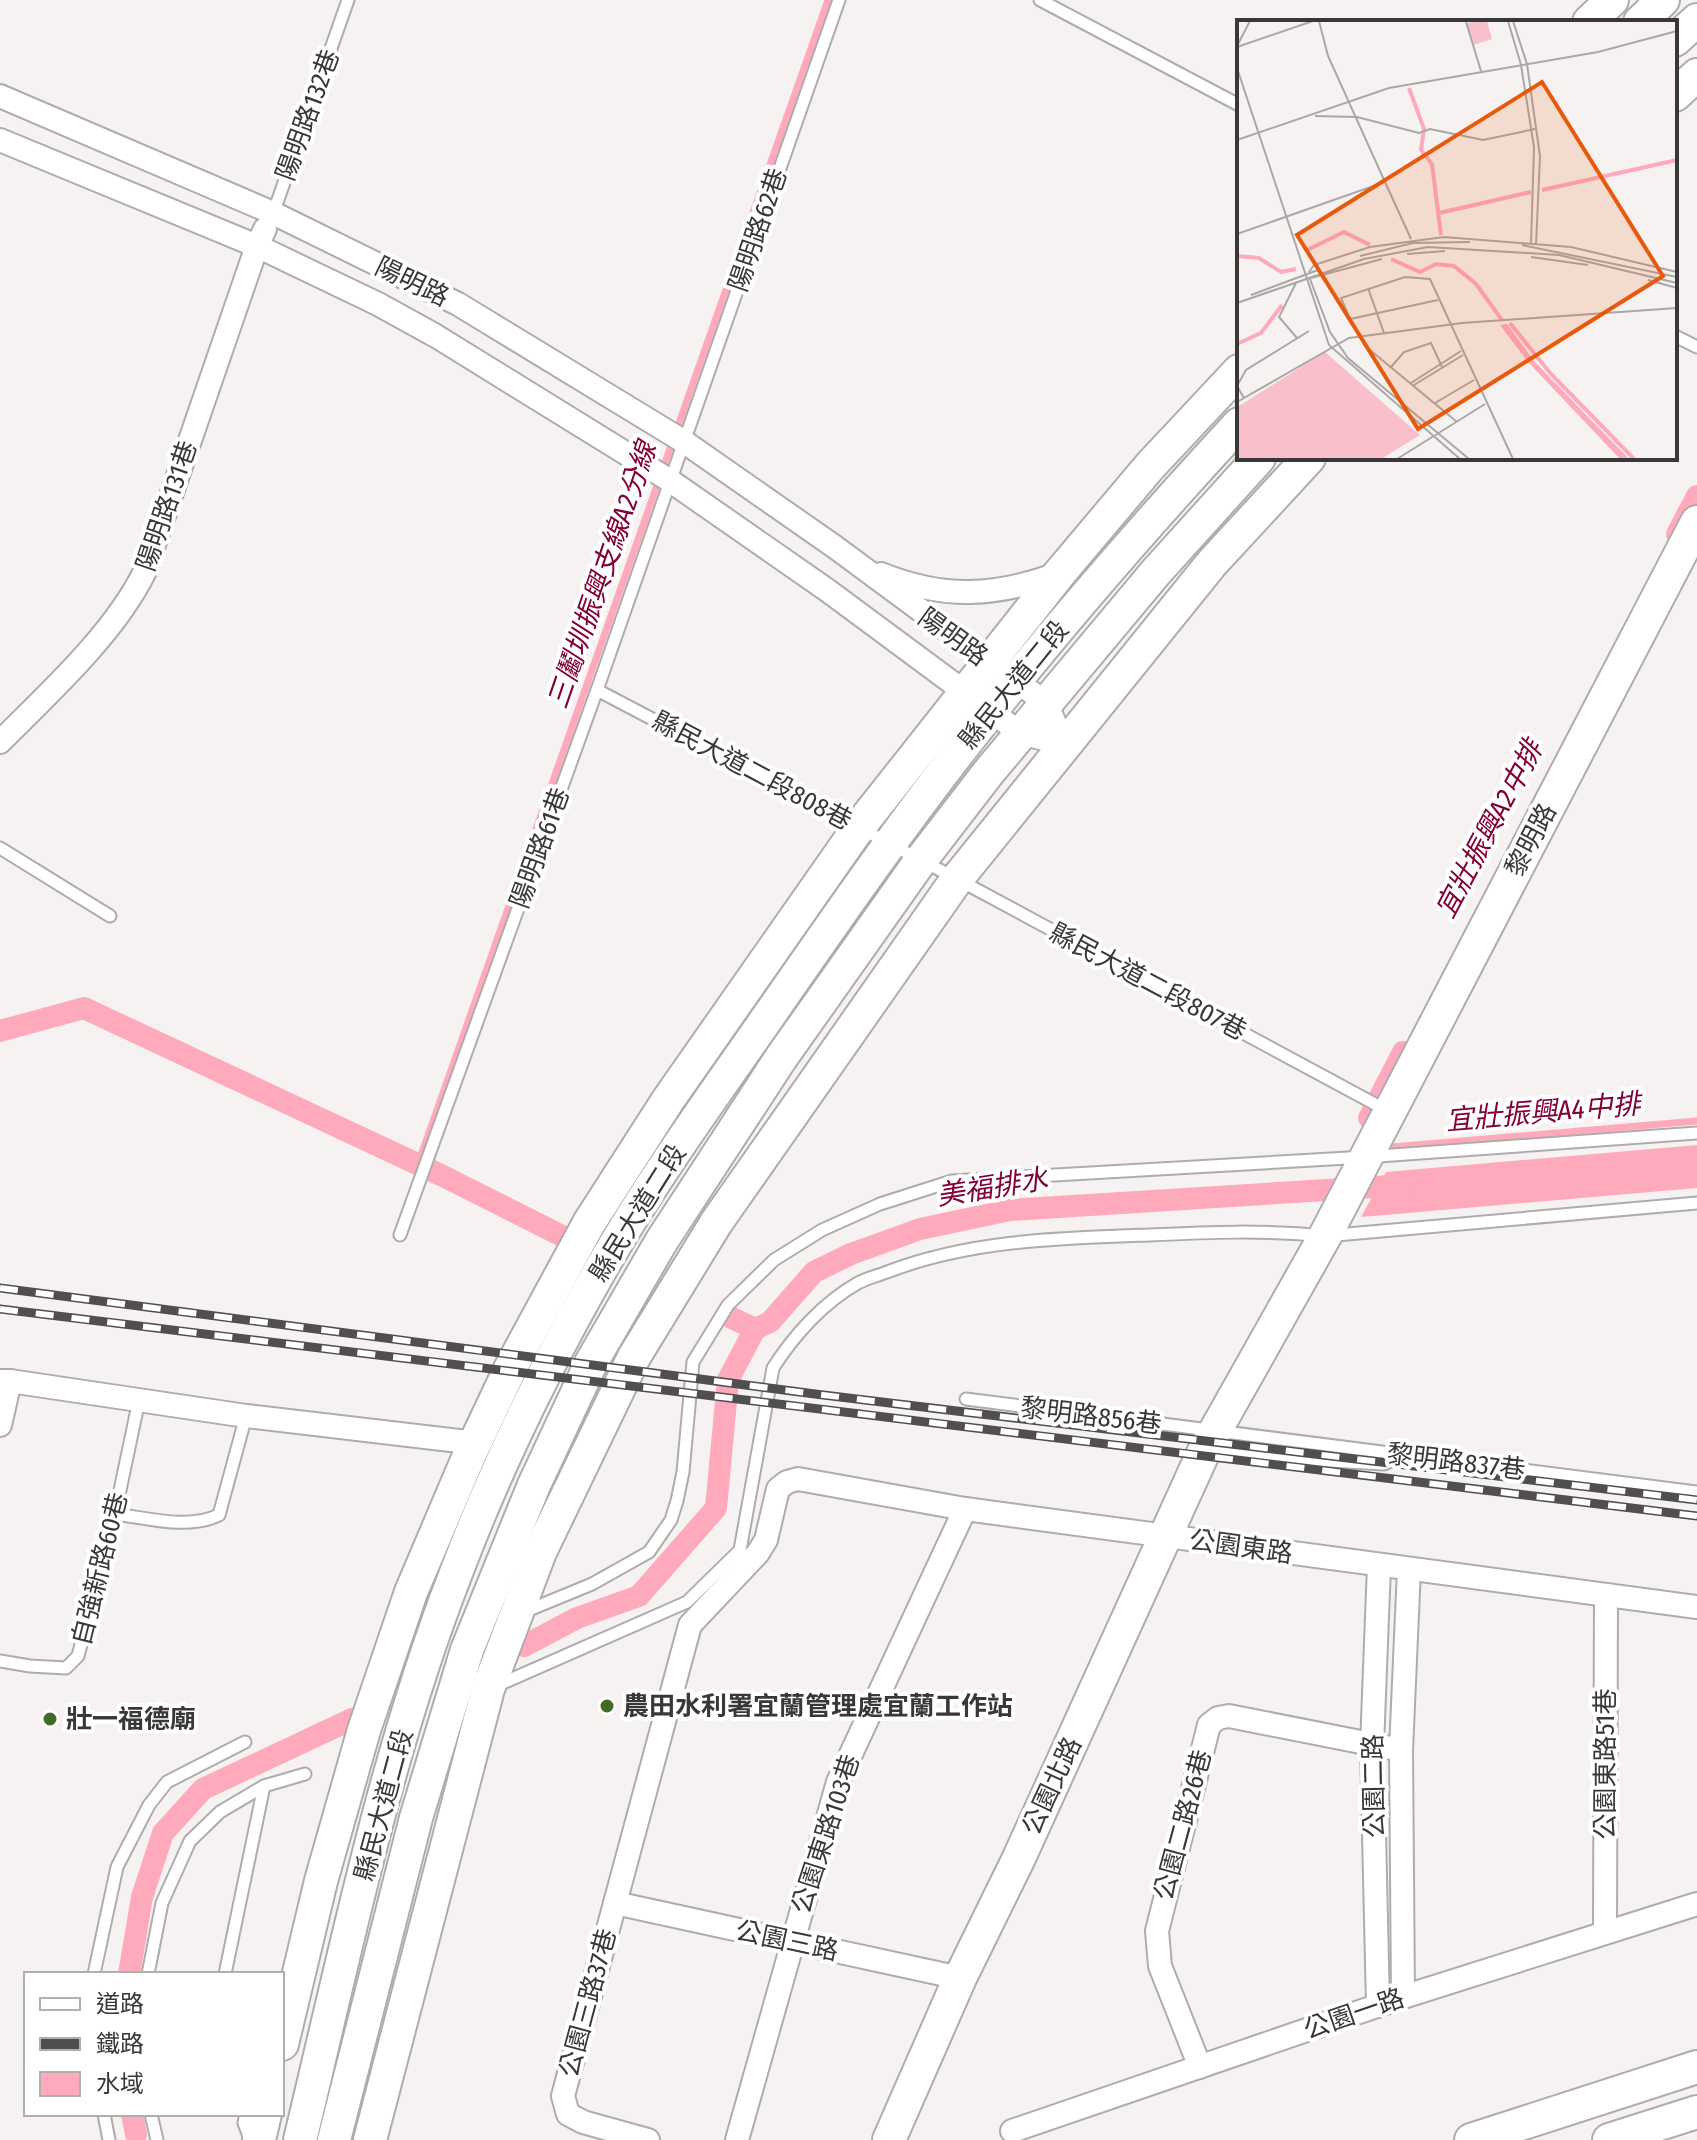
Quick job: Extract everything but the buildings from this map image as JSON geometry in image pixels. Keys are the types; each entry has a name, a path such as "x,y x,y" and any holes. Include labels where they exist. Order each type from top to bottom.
{"street":[{"path":"1591,20 1612,0"},
{"path":"1642,20 1663,0"},
{"path":"1677,38 1697,20"},
{"path":"1677,93 1697,75"},
{"name":"陽明路","path":"0,96 265,229 378,304 835,547 1046,703"},
{"name":"陽明路","path":"0,140 265,229 458,304 676,460 827,590 1020,733 1064,744"},
{"name":"陽明路131巷","path":"0,742 132,598 145,571 265,229"},
{"name":"縣民大道二段","path":"1003,672 1059,574 1150,466 1237,373"},
{"name":"縣民大道二段","path":"284,2036 364,1730 406,1606 511,1367 589,1223 668,1100 859,827 1237,426"},
{"name":"縣民大道二段","path":"300,2140 374,1841 418,1680 456,1571 511,1443 604,1264 680,1144 906,852 1020,733 1156,572 1257,460"},
{"path":"370,2140 488,1689 540,1552 634,1357 741,1185 957,879 1212,563 1307,460"},
{"name":"黎明路","path":"1325,1236 1697,522"},
{"path":"835,547 869,569 906,584 945,592 985,593 1024,586 1059,574"},
{"name":"縣民大道二段","path":"334,2140 416,1818 467,1650 534,1485 591,1363 661,1242 772,1071 906,852 978,702"},
{"path":"1046,703 1064,744"},
{"path":"1210,1441 1325,1236"},
{"path":"0,1425 5,1381 246,1416 476,1443"},
{"name":"公園北路","path":"889,2140 960,1978 1018,1860 1210,1441"},
{"name":"公園東路","path":"787,1482 798,1479 965,1509 1697,1607"},
{"name":"公園三路37巷","path":"648,2140 583,2122 568,2114 563,2096 690,1625 758,1553 766,1540 778,1489 787,1482"},
{"name":"公園東路103巷","path":"792,1942 838,1782 965,1509"},
{"name":"公園二路","path":"1378,2006 1372,1746 1379,1566"},
{"name":"公園二路","path":"1403,1997 1401,1750 1409,1569"},
{"name":"公園東路51巷","path":"1605,1932 1606,1595"},
{"path":"457,1686 469,1759"},
{"name":"公園二路26巷","path":"1200,2067 1160,1966 1157,1931 1209,1725 1218,1718 1229,1716 1401,1750"},
{"path":"310,1930 374,1841"},
{"name":"公園三路","path":"615,1903 960,1978"},
{"name":"公園一路","path":"1012,2131 1403,1997 1697,1904"},
{"path":"737,2140 792,1942"},
{"path":"1471,2140 1697,2067"},
{"path":"1609,2140 1697,2112"},
{"path":"259,2140 265,2116"}],"lane":[{"name":"陽明路132巷","path":"265,229 348,0"},
{"name":"陽明路62巷","path":"676,460 839,0"},
{"path":"1040,0 1237,104"},
{"path":"1677,337 1697,347"},
{"name":"陽明路61巷","path":"400,1235 597,690 676,460"},
{"name":"縣民大道二段808巷","path":"597,690 906,852"},
{"path":"0,848 110,916"},
{"name":"縣民大道二段807巷","path":"906,852 1389,1112"},
{"path":"517,1614 592,1584 649,1552 671,1520 677,1501 683,1472 693,1362 728,1305 774,1260 822,1230 880,1204 952,1181 1365,1157 1697,1133"},
{"path":"488,1689 687,1602 740,1550 773,1368 788,1344 818,1314 858,1283 914,1261 994,1244 1271,1230 1325,1236 1697,1203"},
{"name":"黎明路856巷","path":"966,1399 1210,1441"},
{"name":"自強新路60巷","path":"0,1661 66,1668 78,1656 115,1514 139,1400"},
{"path":"115,1514 191,1523 205,1522 219,1515 246,1416"},
{"path":"1210,1441 1276,1458 1384,1464 1405,1456"},
{"name":"黎明路837巷","path":"1210,1441 1405,1456 1697,1492"},
{"path":"94,1972 117,1867 149,1805 167,1782 245,1742"},
{"path":"148,1972 162,1903 190,1841 220,1812 264,1786 305,1774"},
{"path":"225,1972 264,1786"},
{"path":"104,2116 109,2140"},
{"path":"151,2116 157,2140"},
{"path":"246,2116 244,2123 250,2140"}],"water":[{"path":"1697,1145 1697,1188 1361,1217 1386,1172"}],"waterway":[{"name":"三鬮圳振興支線A2分線","path":"418,1164 828,0"},
{"name":"宜壯振興A2中排","path":"1677,534 1697,496"},
{"path":"0,1031 84,1008 443,1176 568,1239"},
{"name":"宜壯振興A2中排","path":"1369,1118 1403,1052"},
{"name":"宜壯振興A4中排","path":"1392,1147 1697,1121"},
{"name":"美福排水","path":"524,1646 577,1618 639,1596 716,1508 728,1380 755,1329 770,1322 814,1272 851,1254 920,1229 1010,1210 1406,1185"},
{"path":"732,1318 755,1329"},
{"path":"129,1972 142,1897 163,1833 203,1789 352,1719"},
{"path":"132,2116 136,2134"}],"railway":[{"path":"0,1288 815,1394 1697,1500"},
{"path":"0,1309 1697,1516"}],"place":[{"name":"農田水利署宜蘭管理處宜蘭工作站","path":"607,1706"},
{"name":"壯一福德廟","path":"50,1719"}]}
